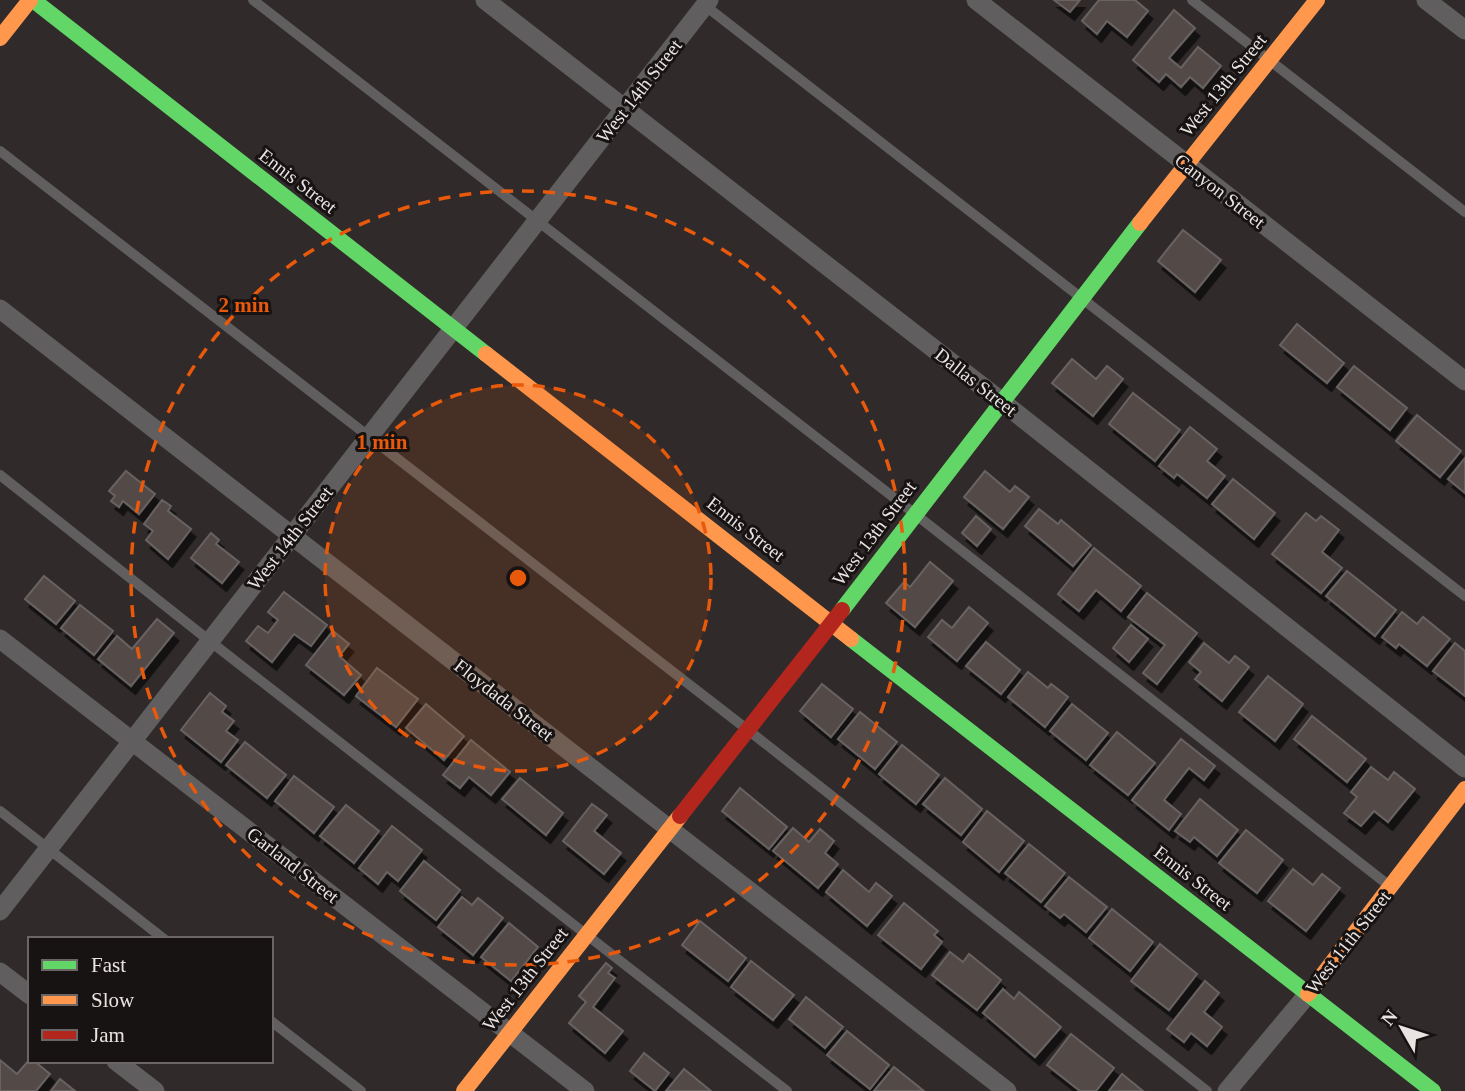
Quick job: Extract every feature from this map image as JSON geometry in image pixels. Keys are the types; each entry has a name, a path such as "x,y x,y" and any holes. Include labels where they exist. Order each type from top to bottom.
{"main road":[{"path":"0,38 31,0"},
{"name":"Ennis Street","path":"31,0 1433,1091"},
{"name":"West 13th Street","path":"464,1091 748,730 1186,164 1317,0"},
{"name":"West 11th Street","path":"1308,994 1391,886 1452,814 1465,789"}],"street":[{"name":"Dallas Street","path":"485,0 1001,401 1465,768"},
{"name":"Canyon Street","path":"976,0 1465,381"},
{"path":"1426,0 1465,30"},
{"name":"West 14th Street","path":"0,911 625,109 704,2"},
{"name":"Floydada Street","path":"0,309 1007,1091"},
{"name":"Garland Street","path":"0,639 585,1091"},
{"path":"0,972 28,993"},
{"name":"West 11th Street","path":"1227,1091 1308,994"},
{"path":"119,1063 155,1091"}],"lane":[{"path":"253,0 1391,886"},
{"path":"1192,0 1465,212"},
{"path":"704,2 1081,299 1465,596"},
{"path":"0,151 748,730 1207,1091"},
{"path":"0,475 787,1091"},
{"path":"0,811 161,937"},
{"path":"273,1023 361,1091"}],"building":[{"path":"1054,0 1080,0 1070,12"},
{"path":"1099,0 1135,0 1148,11 1127,37 1107,21 1097,34 1082,21"},
{"path":"1174,10 1195,28 1169,58 1181,68 1198,47 1221,66 1203,88 1190,77 1181,87 1166,74 1159,82 1133,60"},
{"path":"1183,230 1221,260 1195,292 1158,261"},
{"path":"1297,324 1344,363 1327,383 1280,345"},
{"path":"1072,359 1096,379 1107,366 1123,379 1093,416 1052,383"},
{"path":"1354,366 1407,408 1390,430 1337,387"},
{"path":"1133,393 1180,430 1155,461 1109,424"},
{"path":"1417,415 1461,451 1440,477 1396,441"},
{"path":"1190,427 1217,449 1207,461 1225,476 1207,498 1177,474 1174,478 1159,466"},
{"path":"1465,458 1465,493 1448,479"},
{"path":"126,471 155,494 139,514 123,501 119,507 111,501 115,496 109,491"},
{"path":"985,471 1010,492 1015,486 1029,497 1003,529 964,497"},
{"path":"1233,479 1275,513 1254,539 1212,504"},
{"path":"162,500 171,506 168,511 191,529 168,559 146,540 153,531 144,524"},
{"path":"1039,509 1058,524 1061,520 1091,545 1073,566 1025,526"},
{"path":"1306,513 1316,521 1321,516 1339,530 1322,552 1342,568 1321,593 1272,554"},
{"path":"976,516 991,529 977,546 962,533"},
{"path":"211,533 219,540 216,544 239,562 222,583 191,558"},
{"path":"1094,548 1141,586 1121,611 1096,590 1079,611 1058,594"},
{"path":"930,562 953,581 915,627 886,603 904,582 910,587"},
{"path":"1347,571 1396,610 1375,636 1326,596"},
{"path":"44,576 75,601 56,624 25,599"},
{"path":"284,592 327,625 311,646 294,634 272,662 246,641 258,626 268,633 278,620 268,612"},
{"path":"1147,593 1197,633 1157,684 1143,673 1165,645 1128,617"},
{"path":"80,605 113,631 94,655 61,628"},
{"path":"969,607 988,623 957,661 928,637 942,620 952,628"},
{"path":"1402,612 1417,624 1423,617 1450,639 1427,666 1399,644 1396,648 1382,637"},
{"path":"157,619 174,633 131,686 98,659 117,636 132,649"},
{"path":"1131,625 1148,639 1129,662 1113,648"},
{"path":"333,631 349,644 339,656 361,675 344,695 306,665"},
{"path":"986,642 1020,670 1001,694 966,666"},
{"path":"1204,643 1229,663 1235,656 1249,667 1222,701 1195,679 1201,672 1189,662"},
{"path":"1455,643 1465,651 1465,696 1433,671"},
{"path":"377,668 418,699 396,727 356,696"},
{"path":"1028,672 1048,688 1051,684 1068,697 1045,727 1008,697"},
{"path":"1268,676 1303,704 1275,741 1239,712"},
{"path":"822,684 853,709 831,737 800,711"},
{"path":"210,693 226,706 222,712 234,721 226,731 238,740 221,762 181,730"},
{"path":"426,704 464,736 444,760 406,728"},
{"path":"1072,704 1108,733 1086,760 1050,731"},
{"path":"860,712 897,742 875,769 838,739"},
{"path":"1312,716 1366,759 1347,782 1294,739"},
{"path":"1117,732 1155,763 1128,795 1090,765"},
{"path":"1181,739 1215,766 1204,780 1189,768 1164,800 1181,814 1169,830 1132,800"},
{"path":"471,740 510,772 491,795 469,777 460,788 443,775"},
{"path":"245,742 286,775 267,798 226,765"},
{"path":"902,745 939,775 916,804 879,774"},
{"path":"1371,767 1388,780 1394,772 1415,789 1388,822 1374,811 1361,826 1344,813 1357,797 1351,792"},
{"path":"294,776 334,807 314,833 275,801"},
{"path":"520,778 563,813 546,835 502,799"},
{"path":"945,778 982,809 961,835 923,804"},
{"path":"740,788 787,827 769,849 722,811"},
{"path":"1200,799 1238,830 1217,856 1194,837 1190,842 1175,831"},
{"path":"592,804 607,815 594,831 621,853 604,874 563,841"},
{"path":"346,805 379,831 354,863 320,836"},
{"path":"987,811 1024,841 999,872 963,842"},
{"path":"392,826 422,850 398,881 387,872 378,884 359,868"},
{"path":"793,828 809,842 820,829 834,841 825,853 838,864 818,888 773,851"},
{"path":"1246,830 1283,860 1257,893 1219,863"},
{"path":"1029,844 1065,873 1041,902 1005,873"},
{"path":"424,861 460,890 436,920 400,891"},
{"path":"1293,869 1313,885 1322,874 1340,888 1306,931 1268,901"},
{"path":"843,870 869,892 876,883 892,896 867,926 826,892"},
{"path":"1069,877 1107,907 1086,932 1064,914 1060,918 1045,906"},
{"path":"462,897 472,905 478,898 503,918 473,955 438,927"},
{"path":"904,903 938,931 934,935 942,942 921,969 878,935"},
{"path":"1112,909 1153,942 1130,971 1089,938"},
{"path":"700,921 746,958 728,981 682,945"},
{"path":"509,923 538,947 511,981 481,957"},
{"path":"1160,944 1197,974 1169,1010 1131,981"},
{"path":"950,952 963,962 969,954 1001,980 977,1010 932,975"},
{"path":"751,961 794,995 773,1020 731,987"},
{"path":"606,963 612,968 608,973 615,978 593,1007 623,1031 605,1053 569,1023 586,1002 579,996"},
{"path":"1205,981 1219,993 1204,1012 1222,1027 1207,1046 1191,1033 1184,1042 1167,1029"},
{"path":"1003,989 1014,999 1019,992 1061,1027 1035,1057 983,1013"},
{"path":"806,997 843,1027 825,1048 789,1019"},
{"path":"847,1031 889,1065 870,1089 827,1055"},
{"path":"1071,1034 1114,1068 1096,1091 1080,1091 1047,1065"},
{"path":"644,1053 669,1073 655,1091 630,1071"},
{"path":"0,1060 17,1074 28,1061 36,1063 50,1074 36,1091 0,1091"},
{"path":"894,1067 924,1091 874,1091"},
{"path":"684,1069 711,1091 666,1091"},
{"path":"1122,1074 1143,1091 1109,1091"},
{"path":"60,1079 75,1091 51,1091"}],"traffic: fast":[{"path":"33,0 486,354"},
{"path":"842,610 1140,223"},
{"path":"851,639 1433,1091"}],"traffic: slow":[{"path":"0,38 30,0"},
{"path":"1140,223 1317,0"},
{"path":"486,354 851,639"},
{"path":"1308,994 1465,789"},
{"path":"464,1091 680,816"}],"traffic: jam":[{"path":"680,816 842,610"}]}
